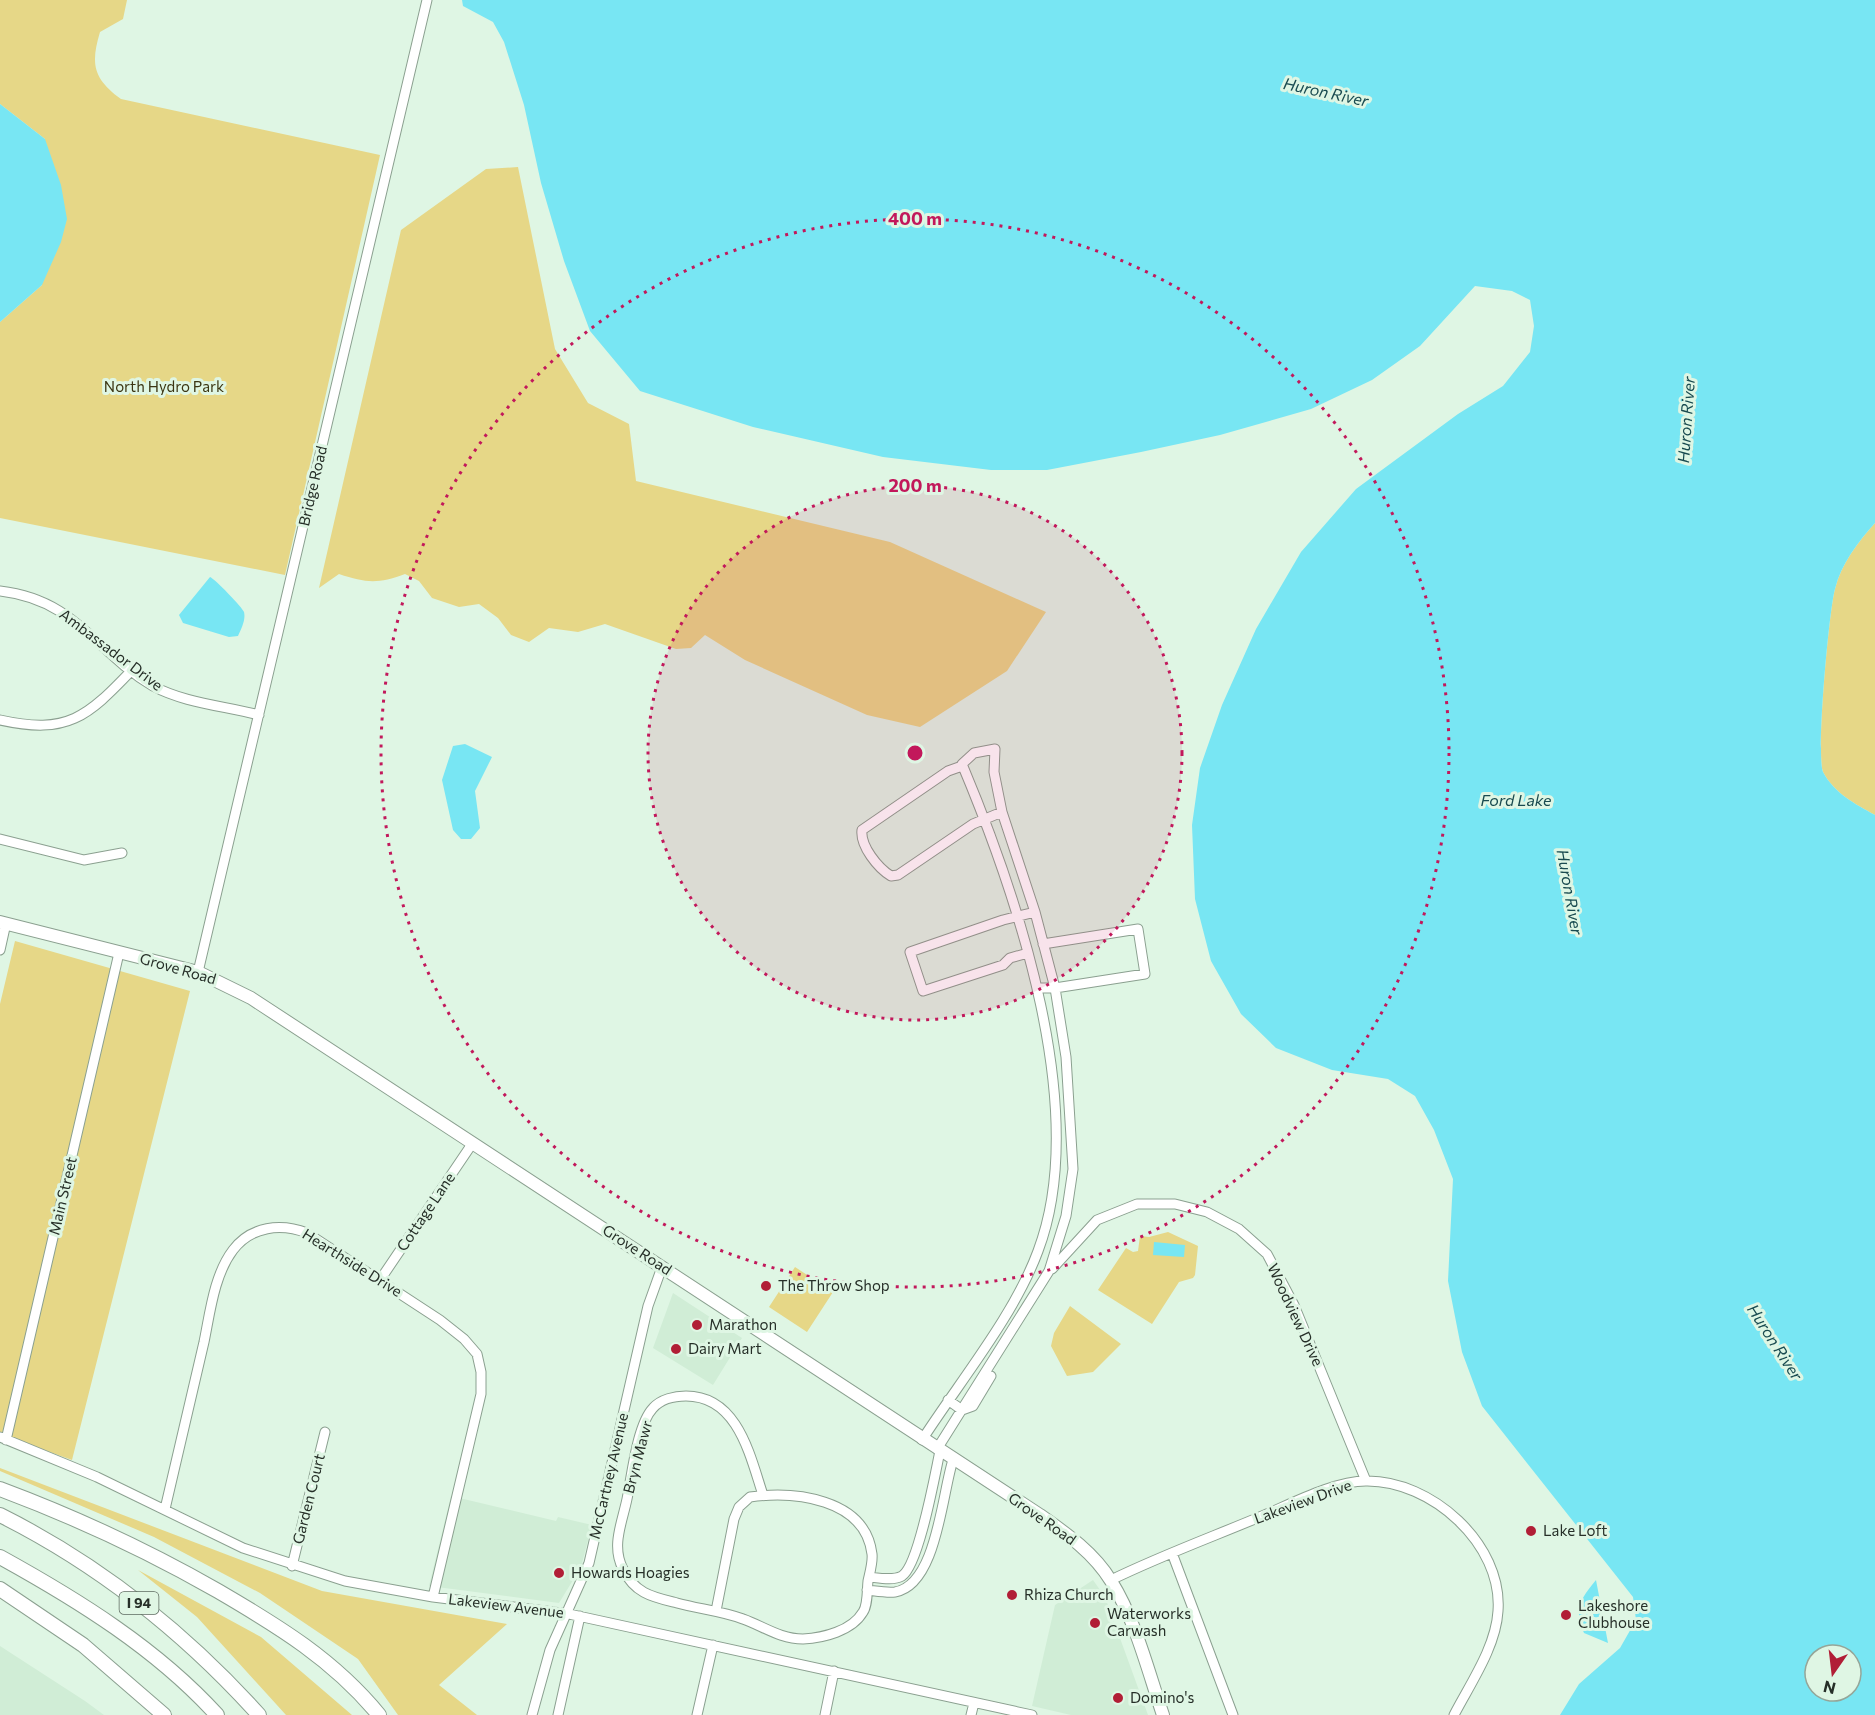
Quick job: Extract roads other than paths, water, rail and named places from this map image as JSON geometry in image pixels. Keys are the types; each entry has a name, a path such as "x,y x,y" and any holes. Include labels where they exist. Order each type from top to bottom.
{"highway":[{"path":"0,1489 144,1551 262,1616 333,1666 379,1715"},
{"name":"I 94","path":"0,1515 50,1542 133,1598 194,1649 259,1715"},
{"name":"I 94","path":"0,1557 58,1590 135,1641 217,1715"},
{"path":"0,1589 83,1645 164,1715"}],"main road":[{"name":"Grove Road","path":"3,923 198,972 224,983 288,1021 1062,1531 1081,1545 1111,1580 1126,1612 1163,1715"}],"street":[{"name":"Bridge Road","path":"198,972 427,0"},
{"name":"Ambassador Drive","path":"0,591 30,597 65,613 132,670 169,693 259,715"},
{"path":"0,720 43,727 71,720 98,706 132,670"},
{"path":"869,1577 894,1578 909,1569 918,1546 938,1450 1050,1271 1066,1216 1073,1169 1066,1058 1055,988 1035,912 1002,812 994,772 995,749 975,753 962,766 948,771 862,830 861,840 882,871 891,876 908,869 985,819 1002,812"},
{"path":"922,1440 1019,1292 1038,1252 1048,1217 1056,1154 1051,1071 1038,988 1018,915 985,819 962,766"},
{"path":"0,839 84,860 122,853"},
{"path":"1028,953 1010,958 1003,965 923,991 910,952 1018,915 1035,912"},
{"path":"0,950 3,923"},
{"path":"1038,988 1055,988 1145,974 1138,929 1043,944"},
{"name":"Main Street","path":"3,1439 119,953"},
{"path":"1055,1123 1071,1122"},
{"name":"Cottage Lane","path":"380,1280 472,1144"},
{"name":"Woodview Drive","path":"1050,1271 1097,1220 1137,1204 1175,1204 1207,1212 1239,1229 1267,1254 1294,1305 1366,1481"},
{"path":"1048,1217 1066,1216"},
{"name":"Hearthside Drive","path":"165,1509 225,1261 234,1249 256,1232 274,1227 291,1227 307,1233 380,1280 464,1339 477,1354 481,1372 481,1394 433,1597"},
{"name":"McCartney Avenue","path":"532,1715 550,1650 589,1563 648,1306 662,1267"},
{"path":"1019,1292 1032,1299"},
{"path":"962,1410 973,1406 1004,1354 1005,1343"},
{"path":"981,1350 994,1359"},
{"name":"Bryn Mawr","path":"716,1611 643,1594 623,1569 615,1549 642,1431 653,1408 662,1401 684,1395 716,1403 731,1416 749,1451 763,1495"},
{"path":"948,1400 962,1410"},
{"name":"Garden Court","path":"292,1566 326,1432"},
{"name":"Lakeview Avenue","path":"3,1439 98,1477 243,1548 292,1566 345,1581 433,1597 580,1616 1032,1715"},
{"path":"867,1590 896,1592 910,1584 925,1568 953,1460"},
{"name":"Lakeview Drive","path":"1172,1553 1310,1496 1366,1481 1393,1485 1422,1495 1452,1514 1485,1552 1498,1584 1498,1611 1493,1635 1454,1715"},
{"path":"788,1494 817,1499 833,1505 852,1518 869,1541 872,1556 869,1577 863,1612 847,1627 828,1635 802,1639 782,1636 745,1619 716,1611 734,1519 747,1498 788,1494"},
{"path":"1111,1580 1172,1553 1233,1715"},
{"path":"558,1715 580,1616"},
{"path":"697,1715 713,1645"},
{"path":"825,1715 834,1671"},
{"path":"971,1715 974,1702"}],"water":[{"name":"Ford Lake","path":"462,0 1875,0 1875,523 1862,538 1841,571 1832,602 1822,713 1821,760 1823,772 1833,786 1860,807 1875,815 1875,1715 1560,1715 1579,1684 1620,1648 1636,1620 1633,1597 1482,1406 1462,1352 1448,1281 1453,1179 1434,1130 1415,1096 1388,1079 1332,1070 1276,1048 1241,1014 1211,961 1195,899 1192,825 1200,768 1222,705 1256,629 1301,552 1356,489 1458,414 1503,386 1530,352 1534,326 1530,300 1512,291 1475,286 1420,346 1372,380 1311,409 1220,435 1047,470 991,470 883,457 753,427 640,391 590,331 564,261 541,183 524,105 504,42 493,22 463,6"},
{"path":"0,104 45,139 61,185 67,219 61,242 42,285 0,322"},
{"path":"210,577 244,612 244,621 238,636 229,637 183,623 179,615"},
{"path":"465,744 492,757 475,791 480,828 471,839 461,839 453,830 442,780 453,746"},
{"path":"1154,1242 1185,1245 1184,1257 1153,1255"},
{"path":"1596,1580 1608,1643 1584,1633 1579,1617 1580,1604"}],"place":[{"name":"The Throw Shop","path":"766,1286"},
{"name":"Marathon","path":"697,1325"},
{"name":"Dairy Mart","path":"676,1349"},
{"name":"Lake Loft","path":"1531,1531"},
{"name":"Howards Hoagies","path":"559,1573"},
{"name":"Rhiza Church","path":"1012,1595"},
{"name":"Lakeshore Clubhouse","path":"1566,1615"},
{"name":"Waterworks Carwash","path":"1095,1623"},
{"name":"Domino's","path":"1118,1698"}],"water label":[{"name":"Huron River","path":"1326,92"},
{"name":"Huron River","path":"1686,420"},
{"name":"Huron River","path":"1570,892"},
{"name":"Huron River","path":"1775,1342"}],"park label":[{"name":"North Hydro Park","path":"164,387"}]}
